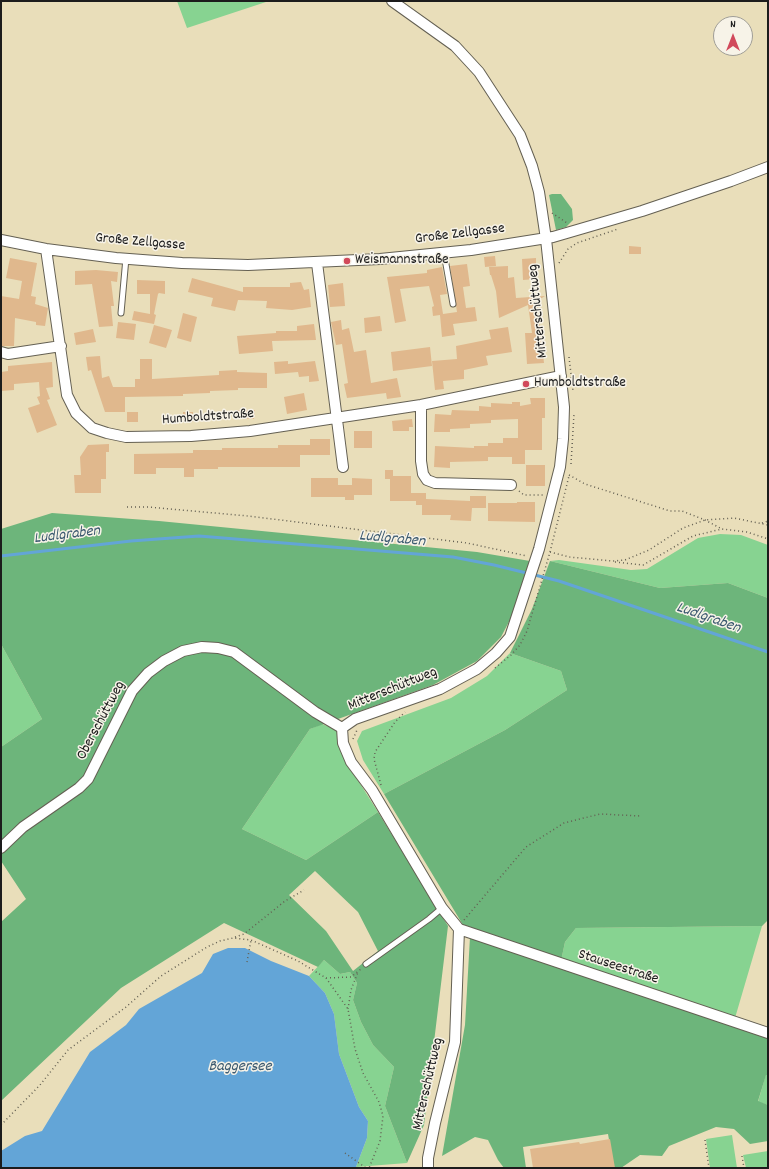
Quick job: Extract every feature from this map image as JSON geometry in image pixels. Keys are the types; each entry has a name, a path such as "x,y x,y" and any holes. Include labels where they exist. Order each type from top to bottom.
{"street":[{"name":"Mitterschüttweg","path":"392,1 455,46 479,72 490,87 520,135 540,192 564,407 560,467 537,556 510,637 496,653 477,669 440,689 355,720 342,728 343,743 352,762 372,790 442,908 459,929 455,1042 428,1163"},
{"name":"Große Zellgasse","path":"1,240 46,249 182,263 248,265 380,260 546,239 642,211 731,181 768,166"},
{"name":"Humboldtstraße","path":"46,249 67,395 76,414 92,428 106,433 126,437 190,436 250,431 421,405 561,376"},
{"path":"317,263 344,467"},
{"path":"1,352 8,354 61,346"},
{"path":"421,405 421,461 422,474 426,480 435,483 511,485"},
{"name":"Oberschüttweg","path":"1,848 23,827 79,788 88,778 132,691 148,673 164,661 182,651 202,647 218,648 234,652 314,712 342,728"},
{"name":"Stauseestraße","path":"459,929 768,1033"}],"lane":[{"path":"444,253 453,304"},
{"path":"121,314 126,258"},
{"path":"366,964 430,919 442,908"},
{"path":"422,1168 428,1163"}],"path":[{"path":"569,475 585,484 670,511 682,512 705,520 722,529"},
{"path":"511,485 524,495 553,494"},
{"path":"127,507 148,507 213,512 467,543 537,556 559,555 643,565 693,536 722,529 747,532 768,539"},
{"path":"613,561 625,560 649,550 683,528 705,520 734,518 768,525"},
{"path":"762,523 768,521"},
{"path":"490,671 511,656 520,645 527,631 545,565"},
{"path":"381,788 374,759 375,752 395,722 406,711 400,713"},
{"path":"352,743 357,730 362,728"},
{"path":"459,929 470,912 526,847 564,822 600,814 641,816"},
{"path":"1,1125 40,1085 68,1050 126,1007 161,976 207,947 244,934 285,901 304,890"},
{"path":"233,938 251,940 298,961 326,978 348,1009"},
{"path":"247,962 251,940"},
{"path":"326,978 352,977 366,964"},
{"path":"345,1153 368,1168 380,1141 383,1116 379,1102 363,1073 356,1049 348,1009 351,990 358,972"},
{"path":"705,1140 709,1168"},
{"path":"742,1156 744,1168"}],"green space":[{"path":"177,1 269,1 187,28"},
{"path":"561,194 572,209 573,220 566,227 556,230 549,195"},
{"path":"52,513 159,521 477,552 530,561 515,610 501,637 477,661 433,685 310,729 242,829 306,860 378,812 448,926 424,1125 407,1163 385,1106 394,1067 373,1045 361,1022 353,1000 357,983 350,972 340,974 324,960 318,967 224,923 121,988 1,1101 1,922 26,899 1,861 1,747 42,719 1,644 1,529","holes":["315,871 358,912 378,951 353,971 326,931 289,895"]},
{"path":"720,534 741,535 768,545 768,598 728,583 660,588 550,561 559,560 631,570 647,569 698,538"},
{"path":"550,561 660,588 728,583 768,598 768,920 762,926 576,928 565,942 561,961 463,925 384,794 505,730 567,690 561,671 510,653 532,609"},
{"path":"1,644 42,719 1,747"},
{"path":"510,653 561,671 567,690 505,730 384,794 363,760 357,741 362,731 451,698 487,676"},
{"path":"322,724 337,730 339,744 347,763 378,812 306,860 242,829 310,729"},
{"path":"762,926 735,1018 561,961 565,942 576,928"},
{"path":"470,937 768,1038 768,1075 766,1075 758,1101 768,1105 768,1141 750,1144 734,1129 716,1127 669,1146 662,1156 640,1155 621,1168 614,1168 608,1134 523,1147 526,1168 504,1168 498,1160 488,1140 475,1137 442,1156 465,1025"},
{"path":"324,960 340,974 350,972 357,983 353,1000 361,1022 373,1045 394,1067 385,1106 407,1163 356,1167 367,1138 368,1121 359,1107 339,1054 334,1014 325,993 309,976"},
{"path":"766,1074 768,1075 768,1105 758,1102"},
{"path":"732,1135 737,1168 710,1168 706,1139"},
{"path":"768,1151 768,1168 746,1168 743,1155"}],"water":[{"name":"Baggersee","path":"228,948 245,948 271,961 309,976 325,993 334,1014 339,1054 359,1107 368,1121 367,1138 356,1167 1,1168 1,1151 25,1136 42,1131 90,1052 126,1025 139,1009 202,973 213,954"}],"building":[{"path":"629,246 641,247 641,254 629,254"},
{"path":"495,256 496,266 485,267 484,257"},
{"path":"10,258 37,263 31,296 36,297 35,304 48,308 45,326 36,325 36,322 15,318 14,346 1,346 1,296 19,299 22,281 6,278"},
{"path":"536,258 536,279 523,280 522,259"},
{"path":"467,264 470,286 463,287 466,308 475,307 477,321 453,324 455,335 442,337 440,315 433,316 432,307 434,306 429,286 400,289 406,321 395,323 387,277 427,273 427,270 442,267 447,294 440,295 443,314 457,312 450,266"},
{"path":"508,266 508,278 514,277 516,298 545,296 537,301 544,363 527,364 525,333 532,333 528,305 499,318 496,291 490,275 489,267"},
{"path":"96,270 118,272 117,282 111,281 114,306 111,306 113,326 99,327 92,284 75,285 75,271"},
{"path":"192,278 243,292 243,287 290,287 290,283 301,282 304,290 309,289 311,307 292,310 266,308 267,301 238,300 235,311 211,306 213,298 188,292"},
{"path":"137,280 165,281 165,294 158,294 154,314 156,315 154,324 132,320 134,311 150,314 150,294 137,294"},
{"path":"343,283 345,306 330,307 328,285"},
{"path":"183,313 197,317 191,342 177,338"},
{"path":"380,316 382,331 365,333 364,318"},
{"path":"341,320 342,330 349,328 354,352 366,350 371,383 397,378 401,397 387,399 386,393 347,398 344,384 348,383 342,344 336,345 331,322"},
{"path":"118,322 136,324 134,340 116,338"},
{"path":"314,324 316,340 272,341 273,351 239,354 237,336 276,333 276,331 297,331 297,326"},
{"path":"154,325 172,330 166,348 149,343"},
{"path":"508,327 512,352 486,356 488,365 464,370 464,379 443,381 444,389 435,390 432,361 457,359 456,346 491,339 489,330"},
{"path":"93,329 96,342 76,345 74,333"},
{"path":"430,347 432,366 393,371 391,352"},
{"path":"100,356 102,378 109,376 113,387 135,387 135,379 140,379 140,359 152,359 152,379 219,375 219,371 237,370 237,372 267,373 267,388 238,388 238,390 183,394 183,396 125,397 125,412 105,412 91,370 88,371 86,357"},
{"path":"288,361 288,364 315,361 319,381 309,382 309,376 299,377 298,372 275,374 274,362"},
{"path":"52,362 53,387 46,388 50,399 47,400 57,425 37,433 28,408 40,404 37,397 40,396 39,382 14,384 14,390 1,391 1,372 8,371 8,366"},
{"path":"304,393 307,410 287,414 284,397"},
{"path":"530,398 545,398 545,418 542,418 542,450 525,450 525,464 512,464 512,457 488,457 488,461 450,462 450,468 434,467 435,446 474,448 474,446 488,446 488,443 503,443 503,438 518,438 518,419 491,420 491,423 470,424 470,428 450,429 450,432 434,432 435,414 451,415 452,410 479,411 479,406 491,407 491,403 512,404 512,402 520,402 520,406 531,404"},
{"path":"236,410 255,410 254,419 236,418"},
{"path":"127,412 138,412 138,422 127,422"},
{"path":"183,412 193,412 193,422 183,422"},
{"path":"412,419 413,427 409,427 409,431 393,431 392,421"},
{"path":"354,431 372,431 372,448 354,448"},
{"path":"310,439 330,439 330,455 300,455 300,467 218,467 218,469 194,469 194,477 184,477 184,468 156,468 156,474 134,474 134,454 193,453 193,450 222,450 222,448 278,448 278,445 310,445"},
{"path":"109,444 109,452 106,452 106,479 101,479 101,493 75,493 74,475 81,475 80,457 88,445"},
{"path":"526,465 545,465 545,486 526,486"},
{"path":"385,470 393,470 393,476 411,476 411,493 426,493 426,499 470,501 470,496 486,496 486,508 472,508 471,521 450,520 451,515 422,515 422,505 416,505 416,501 390,501 390,479 385,479"},
{"path":"311,478 338,478 338,485 352,485 352,478 372,479 372,495 354,495 354,500 345,500 345,497 311,497"},
{"path":"535,502 535,522 488,521 488,503"},
{"path":"610,1139 615,1168 533,1168 530,1149 579,1142 580,1144"}],"waterway":[{"name":"Ludlgraben","path":"1,556 131,541 199,536 453,557 494,565 559,581 768,652"}],"place":[{"name":"Weismannstraße","path":"347,261"},
{"name":"Humboldtstraße","path":"526,384"}]}
